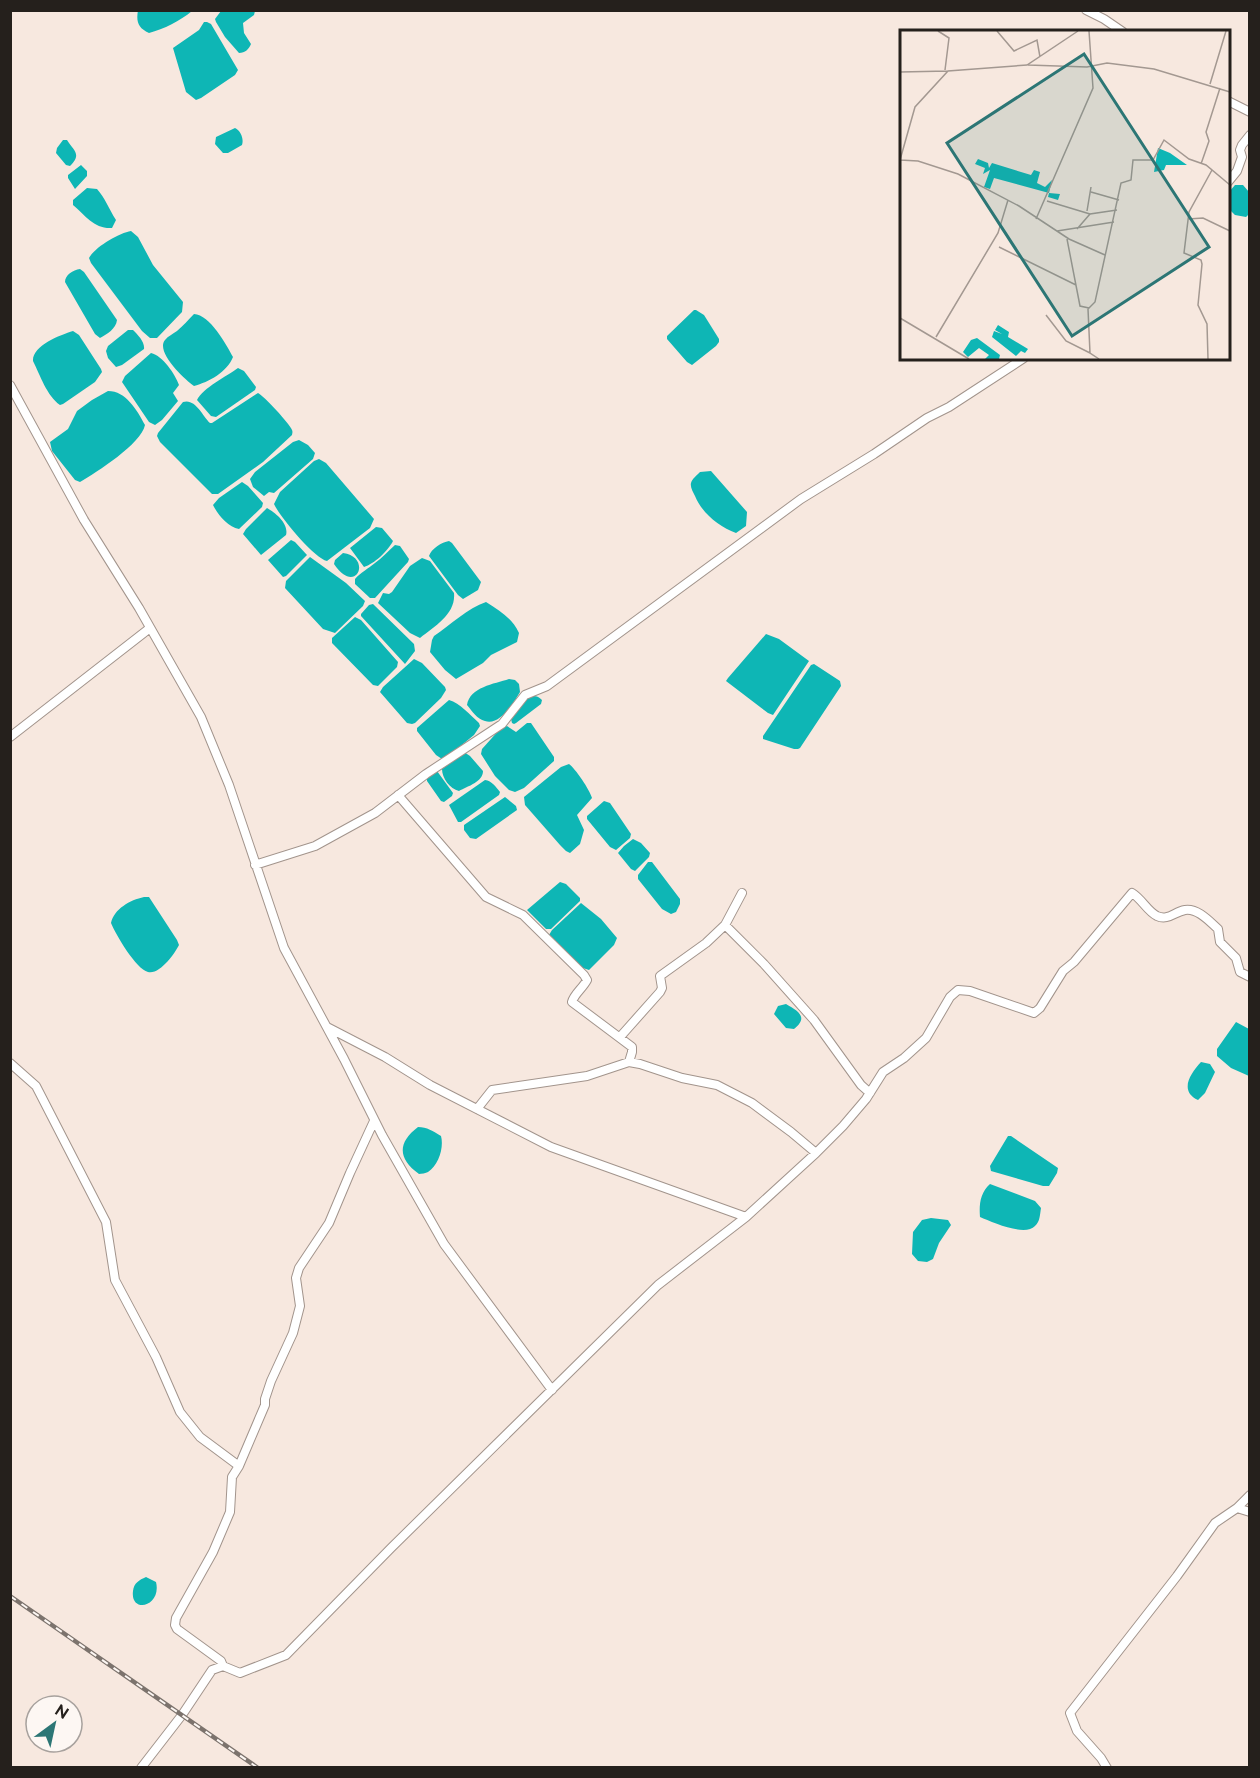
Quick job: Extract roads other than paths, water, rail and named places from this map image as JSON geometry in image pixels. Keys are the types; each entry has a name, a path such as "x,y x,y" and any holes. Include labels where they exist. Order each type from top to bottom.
{"street":[{"path":"1086,10 1120,30"},
{"path":"1230,102 1250,112"},
{"path":"1230,180 1237,171 1242,157 1240,150 1242,145 1250,135"},
{"path":"255,865 315,846 375,813 456,754 502,724 525,695 547,686 801,499 1021,360"},
{"path":"10,385 84,520 201,717 229,785 284,948 374,1121 444,1244 552,1389"},
{"path":"10,737 150,628"},
{"path":"399,795 486,897 523,915 584,975 586,980 584,986 572,1002 632,1047 629,1062"},
{"path":"620,1037 660,992 662,988 660,976 706,943 725,925 742,893"},
{"path":"141,1767 182,1715 212,1670 223,1666 240,1673 286,1655 658,1285 746,1217 816,1153 870,1093 884,1072 926,1038 950,997 958,990 970,991 1035,1013 1063,972 1082,953 1132,893 1158,916 1166,918 1184,910 1203,916 1218,929 1220,942 1234,955 1240,972 1250,977"},
{"path":"725,925 814,1020 861,1085 870,1093"},
{"path":"326,1026 385,1057 430,1085 551,1147 746,1217"},
{"path":"477,1109 492,1090 587,1076 629,1062 682,1078 717,1085 752,1103 816,1153"},
{"path":"10,1063 36,1086 106,1222 115,1280 156,1357 180,1412 200,1437 238,1466"},
{"path":"223,1666 221,1661 177,1629 176,1618 222,1532 230,1512 232,1477 265,1405 271,1381 293,1333 300,1306 296,1278 299,1268 329,1223 374,1121"},
{"path":"1107,1767 1077,1731 1070,1713 1177,1576 1215,1523 1237,1508 1250,1495"},
{"path":"1237,1508 1250,1512"}],"water":[{"path":"138,10 192,11 172,24 149,33 139,24"},
{"path":"221,11 255,11 254,15 243,23 244,33 251,44 245,51 239,53 216,22 215,19"},
{"path":"204,22 211,24 238,70 235,75 196,100 186,92 173,48 199,30"},
{"path":"235,128 241,135 242,145 228,153 223,153 215,144 216,137"},
{"path":"63,140 67,140 76,153 76,158 70,166 66,165 56,153"},
{"path":"81,165 87,171 87,176 75,189 68,175"},
{"path":"1235,185 1243,185 1249,192 1249,214 1246,217 1235,215 1230,210 1230,191"},
{"path":"87,188 97,189 102,196 116,220 112,228 95,224 73,205 73,200"},
{"path":"131,231 138,237 153,265 183,302 182,312 157,338 150,338 142,331 89,258 96,249 108,241"},
{"path":"80,269 117,320 113,329 100,338 95,334 65,282 70,273"},
{"path":"694,310 704,315 719,342 692,365 667,339 667,336"},
{"path":"194,314 206,319 212,325 233,357 217,376 194,386 172,365 163,345 166,339"},
{"path":"128,330 133,330 139,336 144,349 116,367 108,358 106,351 108,346"},
{"path":"73,331 79,335 102,372 95,382 60,405 44,385 33,361 42,346"},
{"path":"151,353 168,366 179,385 173,393 178,401 155,425 149,422 122,382 125,376"},
{"path":"238,368 244,371 256,387 255,390 216,417 211,416 197,400 210,387"},
{"path":"108,391 126,398 145,425 136,441 127,449 80,482 75,480 52,451 50,442 68,429 77,411"},
{"path":"258,393 287,422 292,435 263,462 218,494 212,494 160,442 158,433 183,402 191,402 212,423"},
{"path":"299,440 315,453 313,459 274,493 269,492 264,496 253,487 250,479 255,472 293,442"},
{"path":"319,459 326,463 374,519 370,528 327,561 314,553 298,536 274,504 280,492"},
{"path":"711,471 747,512 746,526 736,533 723,527 707,514 692,490 692,480 700,472"},
{"path":"242,482 263,503 262,507 239,529 224,520 213,505"},
{"path":"267,508 284,523 286,535 261,555 243,534"},
{"path":"376,527 382,528 393,541 380,557 364,567 350,548"},
{"path":"291,540 307,555 283,577 268,560"},
{"path":"449,541 481,582 478,590 463,599 429,556 437,546"},
{"path":"395,545 400,546 409,559 408,562 375,598 370,598 355,584 355,579"},
{"path":"343,553 352,556 357,561 358,572 354,576 349,577 342,573 334,564"},
{"path":"310,557 346,583 365,601 363,606 335,633 323,629 285,588 286,581"},
{"path":"422,558 430,561 454,593 454,600 448,613 420,638 410,633 378,603 383,593 392,592 410,566"},
{"path":"486,602 513,623 519,633 517,642 491,655 483,663 456,679 430,652 432,640 459,617"},
{"path":"373,604 414,644 415,651 405,664 361,616 369,605"},
{"path":"355,617 361,620 398,662 397,667 378,686 373,685 332,643 332,638"},
{"path":"766,634 779,639 809,661 773,715 726,681"},
{"path":"414,659 422,663 446,690 441,698 412,724 407,723 380,692"},
{"path":"814,664 840,681 841,686 800,748 794,749 763,739 811,665"},
{"path":"509,679 519,684 520,692 501,717 491,722 482,720 467,705 469,699 478,690"},
{"path":"531,696 541,699 541,704 516,723 512,723 511,719 524,701"},
{"path":"449,700 465,710 480,726 474,735 442,759 436,755 417,728"},
{"path":"527,723 531,723 554,757 554,761 524,788 515,792 509,790 495,776 481,754 482,749 500,729 507,726 516,732"},
{"path":"464,752 483,771 478,781 459,791 447,783 442,769"},
{"path":"569,764 582,780 592,798 577,815 584,830 580,844 570,853 560,845 525,805 524,797 561,767"},
{"path":"437,771 453,793 444,802 427,781 427,778"},
{"path":"485,780 495,786 500,792 499,795 458,822 449,805"},
{"path":"505,797 516,806 517,810 476,839 470,838 464,830 464,825"},
{"path":"604,801 610,803 631,834 630,838 616,850 610,847 587,819 587,816"},
{"path":"633,839 641,843 650,853 635,871 618,853"},
{"path":"648,862 652,862 680,899 676,912 671,914 662,909 638,879 638,875"},
{"path":"560,882 566,884 580,898 580,901 551,929 546,929 527,910"},
{"path":"149,897 179,945 166,963 153,972 143,970 132,958 111,923 115,913 123,906"},
{"path":"581,903 601,919 617,938 614,945 589,970 583,968 549,935"},
{"path":"786,1004 798,1012 801,1018 794,1029 786,1028 774,1014 778,1006"},
{"path":"1236,1022 1249,1029 1249,1076 1231,1068 1217,1056 1217,1049"},
{"path":"1201,1062 1210,1064 1215,1072 1205,1093 1198,1100 1189,1092 1188,1082"},
{"path":"418,1127 435,1132 441,1136 442,1140 440,1156 435,1165 428,1172 419,1174 407,1163 403,1151 406,1139"},
{"path":"1008,1136 1058,1168 1049,1186 991,1171 990,1166"},
{"path":"990,1184 1035,1201 1041,1208 1037,1224 1024,1230 1000,1225 980,1217 981,1199"},
{"path":"931,1218 948,1220 951,1225 939,1243 933,1259 927,1262 918,1261 912,1254 913,1232 922,1220"},
{"path":"146,1577 156,1582 157,1591 151,1602 141,1605 133,1598 133,1591 137,1582"}],"railway":[{"path":"10,1596 258,1768"}]}
